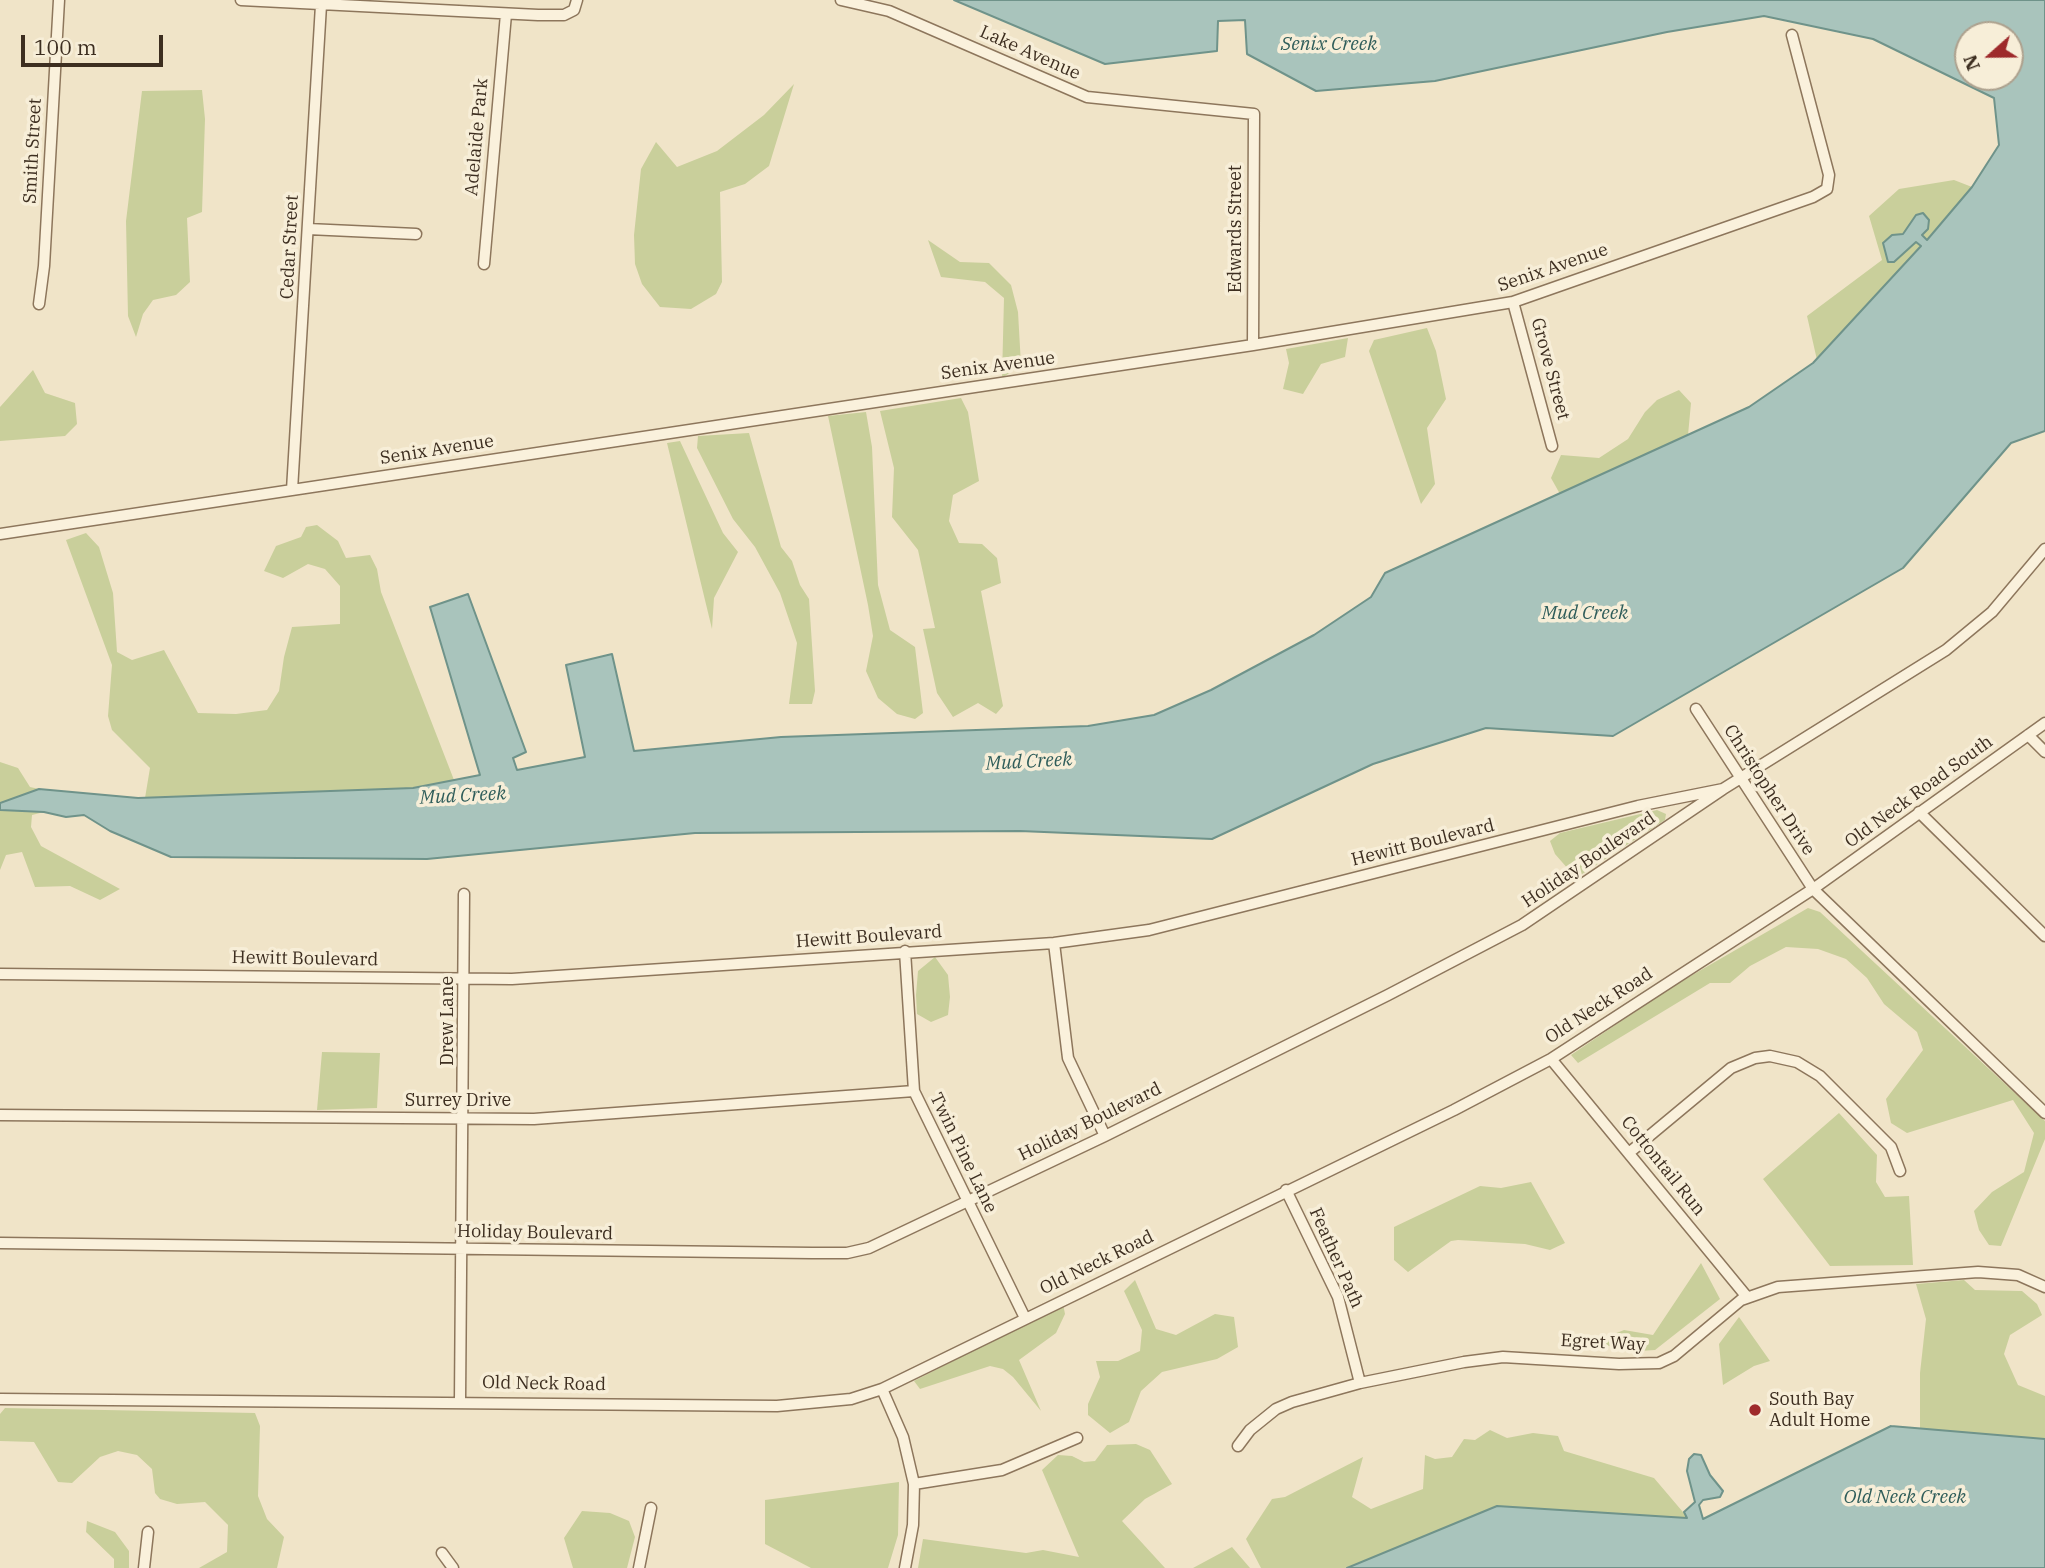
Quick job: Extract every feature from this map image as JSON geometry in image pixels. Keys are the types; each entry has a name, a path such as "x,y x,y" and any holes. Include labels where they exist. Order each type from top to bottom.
{"street":[{"name":"Smith Street","path":"39,304 44,265 59,0"},
{"path":"241,0 564,15 573,10 577,0"},
{"name":"Lake Avenue","path":"841,0 889,11 1072,93 1254,114"},
{"name":"Cedar Street","path":"292,490 321,5"},
{"name":"Adelaide Park","path":"484,264 506,14"},
{"name":"Senix Avenue","path":"0,534 1254,345 1513,302 1813,197 1827,189 1829,174 1792,35"},
{"name":"Edwards Street","path":"1254,114 1254,345"},
{"path":"308,229 416,234"},
{"name":"Grove Street","path":"1513,302 1552,446"},
{"name":"Holiday Boulevard","path":"0,1243 847,1253 890,1239 966,1200 1105,1136 1522,925 1723,789 1946,650 1992,612 2045,549"},
{"name":"Christopher Drive","path":"1696,709 1812,889"},
{"name":"Old Neck Road South","path":"1812,889 2045,723"},
{"path":"2028,735 2045,752"},
{"name":"Hewitt Boulevard","path":"0,974 512,979 1054,943 1149,930 1638,806 1723,789"},
{"path":"1919,813 2045,936"},
{"path":"1812,889 2045,1113"},
{"name":"Old Neck Road","path":"0,1399 789,1406 836,1402 882,1389 1454,1110 1551,1059 1812,889"},
{"name":"Drew Lane","path":"460,1401 466,979 464,894"},
{"path":"1054,943 1068,1058 1105,1136"},
{"name":"Twin Pine Lane","path":"905,951 914,1091 1025,1318"},
{"path":"1630,1152 1731,1068 1770,1056 1797,1062 1820,1076 1891,1147 1900,1171"},
{"name":"Cottontail Run","path":"1551,1059 1747,1297"},
{"name":"Surrey Drive","path":"0,1115 534,1119 914,1091"},
{"name":"Feather Path","path":"1286,1190 1338,1297 1360,1383"},
{"name":"Egret Way","path":"1238,1447 1250,1430 1276,1409 1312,1394 1360,1383 1503,1357 1619,1364 1659,1363 1674,1356 1747,1297 1778,1287 1978,1272 2018,1275 2045,1287"},
{"path":"882,1389 903,1437 914,1484 913,1525 905,1568"},
{"path":"914,1484 1002,1470 1077,1438"},
{"path":"639,1568 651,1508"},
{"path":"144,1568 148,1532"},
{"path":"442,1553 453,1568"}],"green space":[{"path":"794,84 769,166 745,184 720,192 722,282 716,294 691,309 660,307 642,284 635,264 634,235 641,169 656,142 677,167 717,151 764,115"},
{"path":"202,90 205,119 202,212 187,218 190,282 176,295 153,300 143,314 136,337 128,316 126,221 142,91"},
{"path":"1954,180 1972,187 1890,282 1817,360 1807,316 1882,260 1869,216 1899,189"},
{"path":"928,240 960,262 989,263 1011,285 1018,312 1021,365 1002,378 1004,298 985,282 941,277"},
{"path":"1427,328 1436,351 1446,399 1427,428 1435,484 1421,504 1369,351 1374,340"},
{"path":"1348,338 1345,357 1321,364 1303,394 1283,389 1289,363 1286,349"},
{"path":"33,370 45,393 75,403 77,424 65,436 0,441 0,407"},
{"path":"1679,390 1691,403 1688,435 1560,494 1551,478 1561,455 1599,458 1628,439 1645,412 1657,400"},
{"path":"961,398 968,412 979,481 953,495 949,521 959,543 982,544 997,558 1001,583 981,591 1003,706 996,714 978,703 953,717 937,693 923,629 935,628 918,550 892,517 894,468 880,411"},
{"path":"866,412 872,447 878,585 890,630 915,647 923,713 915,719 897,714 878,698 866,671 873,636 828,416"},
{"path":"749,433 781,547 792,561 800,585 809,599 815,691 812,704 789,704 797,643 780,593 755,547 733,519 697,448 698,436"},
{"path":"680,441 723,533 738,552 714,598 712,629 667,443"},
{"path":"317,525 338,541 346,558 370,555 377,569 381,592 454,780 413,788 145,798 150,768 112,730 108,716 112,665 66,540 86,533 99,547 113,593 117,652 132,660 164,650 198,713 236,714 267,710 279,691 292,627 340,624 340,586 325,569 308,564 283,578 264,571 276,546 301,537 306,527"},
{"path":"0,762 18,768 30,787 39,789 0,803"},
{"path":"0,810 44,812 32,815 31,827 41,846 120,889 100,900 70,886 35,887 22,852 6,855 0,870"},
{"path":"1657,810 1666,814 1665,820 1576,878 1555,854 1550,841 1560,833"},
{"path":"1808,908 1820,912 2045,1121 2045,1139 2001,1246 1989,1245 1979,1230 1974,1211 1992,1192 2024,1172 2034,1133 2013,1100 1907,1133 1891,1123 1886,1099 1923,1050 1917,1032 1884,1004 1867,978 1846,959 1818,949 1786,947 1750,966 1730,983 1710,983 1578,1063 1571,1055 1670,988"},
{"path":"935,957 948,975 950,997 948,1015 931,1022 917,1014 916,995 918,971"},
{"path":"322,1052 380,1053 377,1108 317,1110"},
{"path":"1839,1113 1877,1155 1876,1182 1885,1197 1909,1196 1913,1265 1830,1266 1763,1179"},
{"path":"1531,1182 1565,1243 1550,1250 1525,1244 1458,1240 1451,1241 1408,1272 1394,1260 1394,1227 1480,1186 1501,1188"},
{"path":"1701,1263 1720,1299 1655,1350 1624,1352 1597,1341 1624,1330 1653,1335"},
{"path":"1135,1280 1156,1329 1176,1335 1215,1314 1234,1317 1238,1347 1217,1359 1162,1372 1141,1391 1129,1422 1110,1433 1088,1415 1088,1404 1100,1377 1096,1361 1118,1361 1140,1351 1142,1330 1124,1291"},
{"path":"1964,1280 1975,1290 2022,1291 2037,1304 2042,1315 2010,1335 2004,1354 2018,1385 2045,1396 2045,1439 1920,1429 1920,1373 1926,1319 1916,1284"},
{"path":"1063,1304 1065,1314 1056,1333 1019,1360 1041,1411 1003,1369 990,1366 920,1389 914,1381"},
{"path":"1739,1317 1770,1361 1754,1366 1723,1385 1719,1344"},
{"path":"5,1408 255,1413 260,1426 258,1496 267,1519 284,1537 277,1568 199,1568 227,1552 228,1525 205,1502 177,1504 160,1499 155,1493 152,1469 137,1455 118,1451 100,1457 72,1483 58,1482 34,1442 0,1441 0,1414"},
{"path":"1490,1430 1507,1438 1533,1433 1558,1436 1564,1451 1654,1478 1688,1518 1497,1506 1347,1568 1261,1568 1246,1539 1272,1499 1285,1497 1363,1457 1352,1497 1371,1509 1423,1489 1425,1455 1435,1459 1452,1457 1464,1439 1475,1440"},
{"path":"1136,1444 1150,1450 1172,1484 1145,1499 1122,1521 1165,1568 918,1568 923,1539 1026,1553 1043,1550 1079,1557 1042,1470 1058,1455 1072,1456 1084,1462 1095,1461 1107,1445"},
{"path":"899,1482 898,1535 888,1568 811,1568 765,1544 765,1500"},
{"path":"582,1511 610,1513 629,1521 635,1537 627,1568 573,1568 564,1538"},
{"path":"87,1521 115,1532 129,1551 129,1568 114,1568 114,1559 86,1532"},
{"path":"1232,1547 1250,1568 1193,1568"}],"water":[{"name":"Mud Creek","path":"954,0 2045,0 2045,431 2011,443 1903,568 1613,736 1486,728 1373,764 1212,839 1020,831 695,833 427,859 171,857 110,831 84,815 66,817 44,812 0,810 0,803 39,789 138,798 413,788 480,775 430,607 468,594 526,752 513,758 517,770 585,757 566,665 612,654 634,751 781,737 1088,726 1154,715 1211,690 1314,635 1371,597 1385,573 1749,407 1813,363 1921,246 1916,242 1894,262 1888,262 1883,243 1892,235 1903,234 1916,215 1923,213 1929,220 1928,229 1922,235 1927,240 1972,187 1999,145 1994,98 1980,91 2024,91 2024,21 1954,21 1954,78 1873,39 1764,16 1667,32 1435,81 1316,91 1247,54 1245,20 1218,21 1217,51 1105,64"},
{"name":"Old Neck Creek","path":"1891,1426 2045,1439 2045,1568 1347,1568 1497,1506 1687,1518 1684,1512 1695,1502 1687,1471 1689,1459 1694,1454 1701,1455 1710,1475 1723,1491 1720,1497 1703,1500 1699,1505 1703,1519"}],"place":[{"name":"South Bay Adult Home","path":"1755,1410"}],"water label":[{"name":"Senix Creek","path":"1329,45"}]}
